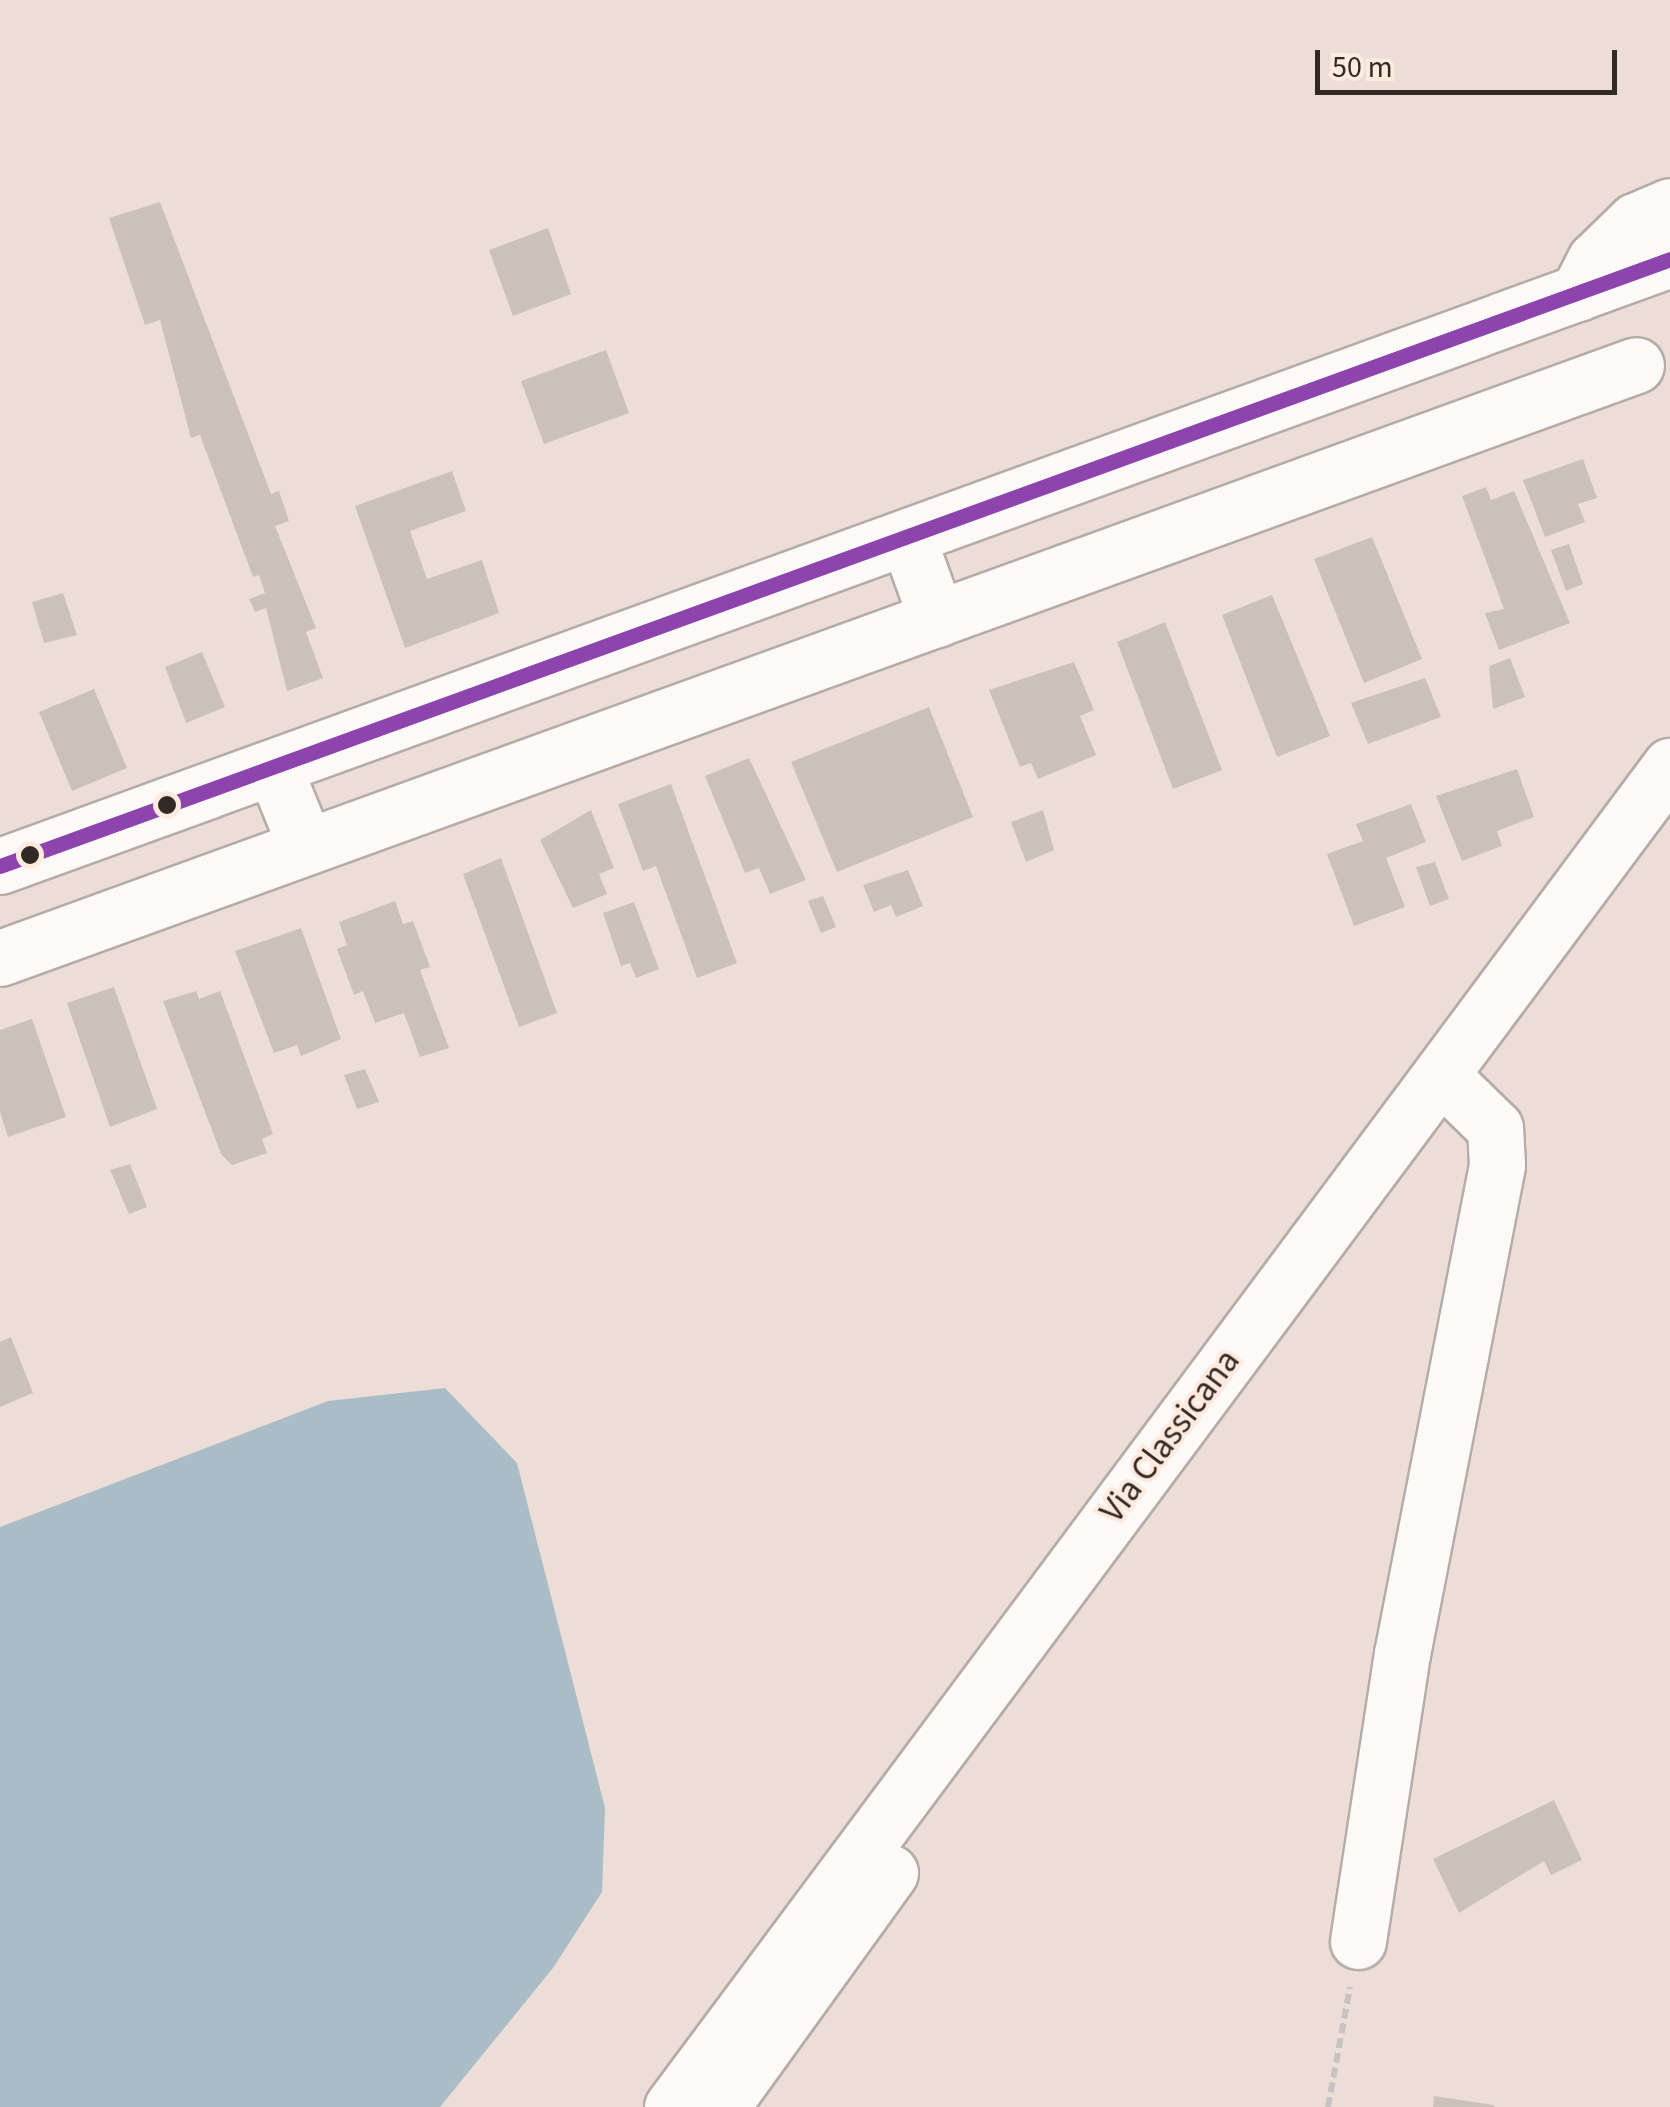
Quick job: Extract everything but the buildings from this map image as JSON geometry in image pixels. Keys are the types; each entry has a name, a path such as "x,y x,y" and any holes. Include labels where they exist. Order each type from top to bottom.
{"main road":[{"path":"1578,293 1608,247 1636,222 1670,206"},
{"path":"0,866 1670,260"},
{"path":"0,958 1636,366"},
{"path":"908,539 936,619"},
{"name":"Via Classicana","path":"720,2107 841,1942 1670,767"},
{"name":"Via Classicana","path":"672,2107 1670,767"},
{"path":"274,768 306,847"},
{"path":"1358,1941 1402,1654 1497,1164 1495,1128 1448,1082"},
{"path":"736,2107 841,1942"}],"path":[{"path":"1328,2107 1358,1941"}],"water":[{"path":"445,1388 517,1463 605,1808 602,1892 553,1968 440,2107 0,2107 0,1527 328,1401"}],"transit line":[{"path":"0,866 1670,259"}]}
